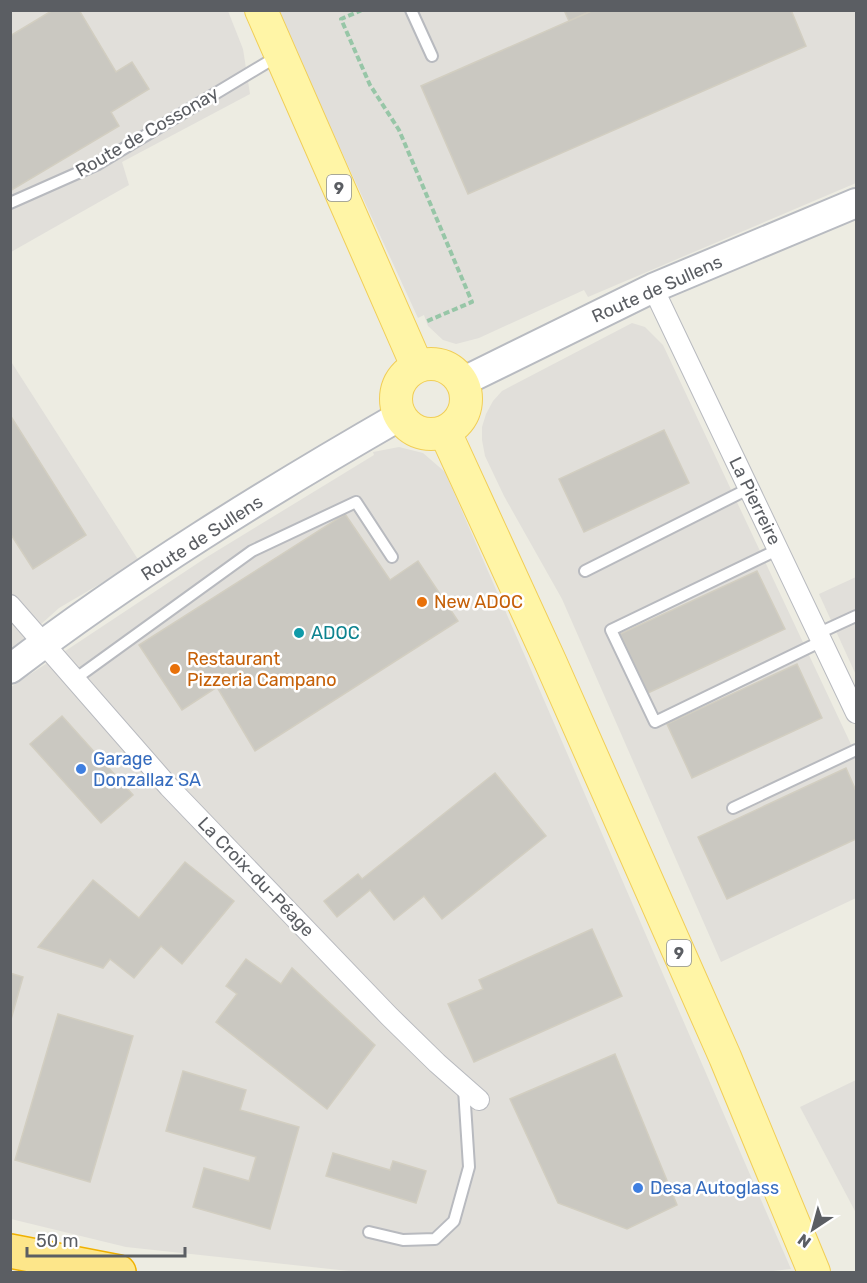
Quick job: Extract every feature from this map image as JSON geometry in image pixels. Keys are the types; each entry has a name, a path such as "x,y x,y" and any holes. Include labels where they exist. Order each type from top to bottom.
{"highway":[{"path":"10,1251 119,1272"}],"main road":[{"name":"9","path":"261,10 417,366"},
{"name":"Route de Sullens","path":"462,382 653,288 856,203"},
{"path":"430,363 443,365 454,372 462,382 466,391 464,411 453,427 445,432 424,434 415,431 400,416 396,405 396,393 407,372 417,366 430,363"},
{"name":"Route de Sullens","path":"10,669 231,518 400,416"},
{"name":"9","path":"445,432 711,1025 814,1272"}],"street":[{"name":"La Pierreire","path":"653,288 856,713"},
{"name":"La Croix-du-Péage","path":"10,605 177,795 397,1024 479,1100"}],"lane":[{"path":"411,10 432,56"},
{"name":"Route de Cossonay","path":"10,203 98,164 280,54"},
{"path":"585,571 750,488"},
{"path":"75,679 252,551 356,502 392,557"},
{"path":"779,549 611,630 654,722 820,637 856,616"},
{"path":"733,808 856,750"},
{"path":"369,1232 403,1240 435,1239 454,1221 469,1167 464,1087"}],"path":[{"path":"362,10 341,19 370,86 399,130 472,302 423,323"}],"shaded area":[{"path":"11,11 228,11 243,49 250,94 122,162 129,185 11,252"},
{"path":"277,11 856,11 856,183 588,297 584,290 479,338 456,344 443,340 428,326 424,315 418,318"},
{"path":"632,323 645,327 663,345 856,755 856,898 721,962 562,599 504,496 485,456 482,440 482,427 486,414 502,391"},
{"path":"10,360 139,561 59,608 11,651"},
{"path":"399,447 423,453 445,472 791,1269 764,1272 358,1272 126,1247 11,1219 11,687 207,557 374,455 373,452"},
{"path":"856,577 856,675 819,594"},
{"path":"856,1080 856,1213 800,1107"}],"building":[{"path":"53,10 79,10 116,72 132,62 149,89 111,112 119,126 10,191 10,36"},
{"path":"564,10 594,10 569,21"},
{"path":"594,10 791,10 806,46 468,194 421,86"},
{"path":"10,415 86,535 33,569 10,533"},
{"path":"664,430 689,483 584,532 559,479"},
{"name":"ADOC","path":"345,514 390,580 418,561 458,621 255,751 217,687 182,710 139,645"},
{"path":"757,571 785,629 648,693 620,634"},
{"path":"797,664 822,718 692,778 667,724"},
{"name":"Garage Donzallaz SA","path":"62,716 133,795 101,823 30,744"},
{"path":"846,768 856,791 856,839 727,899 698,837"},
{"path":"495,773 546,836 442,919 424,896 394,920 370,890 337,917 324,901 358,874 362,879"},
{"path":"185,862 234,901 182,964 161,946 134,978 110,959 103,968 38,947 93,880 139,918"},
{"path":"592,929 622,996 474,1062 448,1004 483,989 479,980"},
{"path":"246,959 281,984 292,968 375,1045 327,1109 216,1022 237,994 226,986"},
{"path":"10,973 23,977 10,1023"},
{"path":"58,1014 133,1036 90,1182 15,1160"},
{"path":"615,1054 677,1205 627,1229 558,1203 510,1099"},
{"path":"183,1071 246,1090 240,1110 299,1127 270,1229 193,1207 204,1168 249,1181 256,1157 166,1131"},
{"path":"333,1153 390,1170 393,1161 426,1171 416,1203 326,1176"}],"place":[{"name":"New ADOC","path":"422,602"},
{"name":"ADOC","path":"299,633"},
{"name":"Restaurant Pizzeria Campano","path":"175,669"},
{"name":"Garage Donzallaz SA","path":"81,769"},
{"name":"Desa Autoglass","path":"638,1188"}]}
